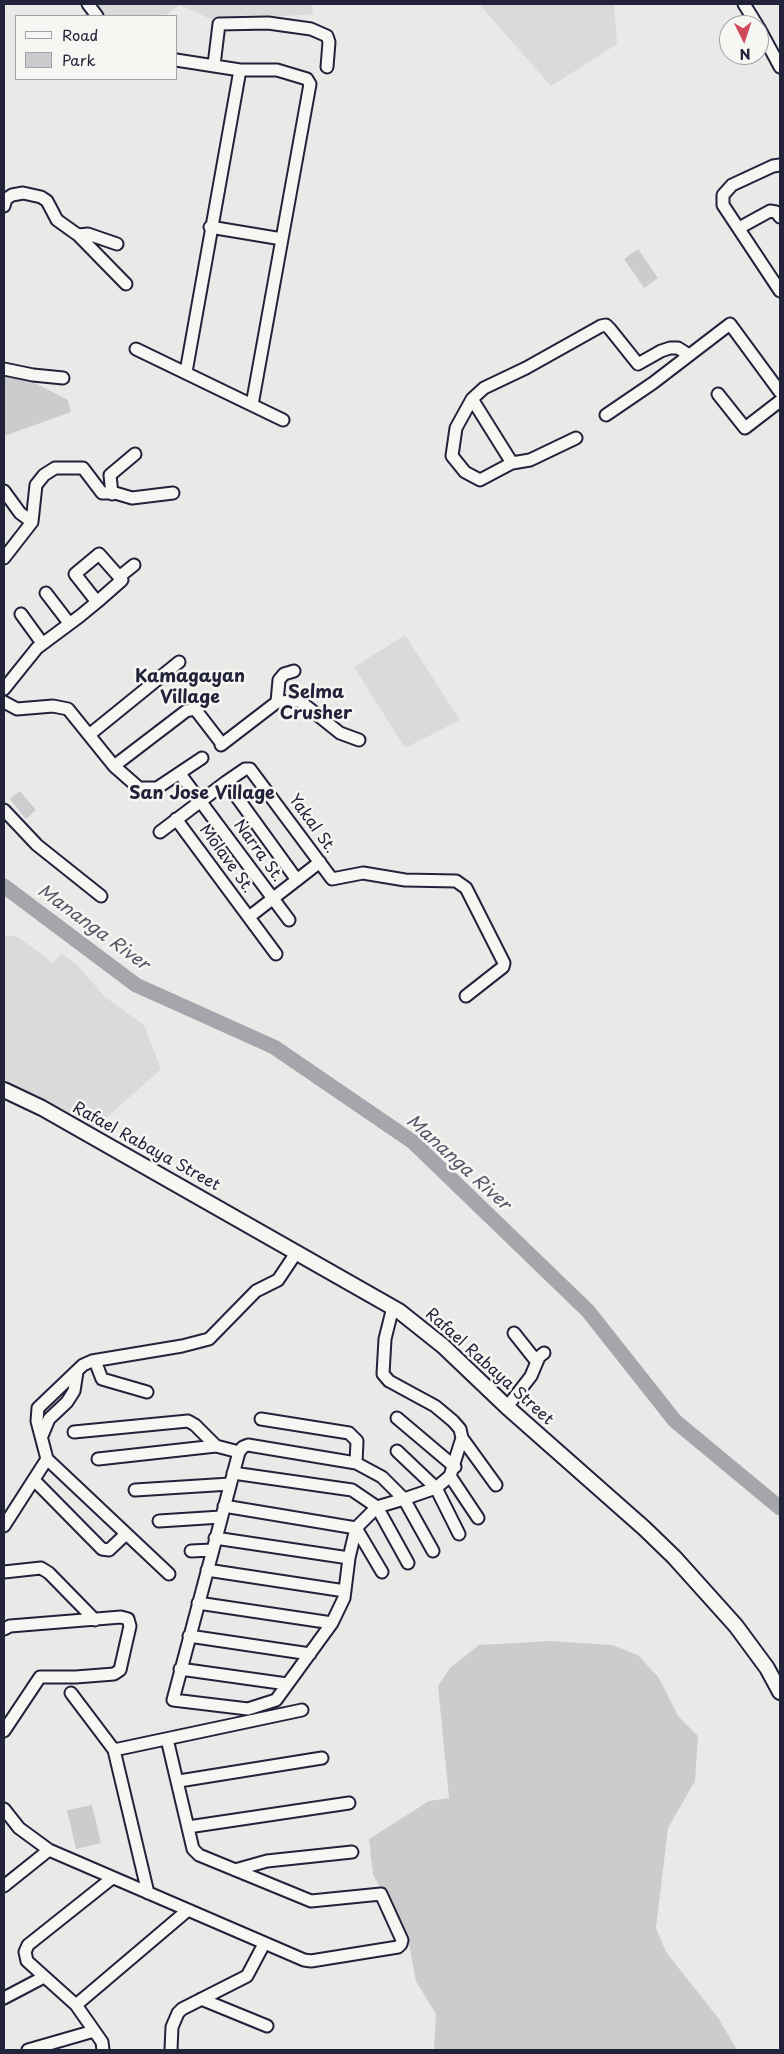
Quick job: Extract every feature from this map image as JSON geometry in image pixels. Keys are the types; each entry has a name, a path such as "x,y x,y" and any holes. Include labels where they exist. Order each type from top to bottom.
{"main road":[{"name":"Rafael Rabaya Street","path":"4,1090 42,1108 393,1307 443,1346 507,1407 644,1528 674,1557 736,1626 767,1668 780,1692"}],"street":[{"path":"88,4 96,15"},
{"path":"744,4 751,15"},
{"path":"214,64 219,24 268,23 311,29 327,36 329,42 327,67"},
{"path":"769,47 780,67"},
{"path":"178,60 214,64 240,70 277,70 307,79 310,84 252,405"},
{"path":"186,372 210,227 240,70"},
{"path":"780,165 773,166 732,185 723,195 723,205 780,292"},
{"path":"4,205 12,195 20,193 41,197 47,202 57,220 78,235 126,284"},
{"path":"739,228 770,211 776,212 780,217"},
{"path":"210,227 282,240"},
{"path":"78,235 88,234 117,244"},
{"path":"606,415 653,383 730,324 776,375 780,392"},
{"path":"576,438 530,460 512,463 480,480 465,472 452,456 456,428 472,400 492,383 526,368 601,326 606,325 610,328 638,364 670,348 678,348 689,355"},
{"path":"136,349 283,420"},
{"path":"4,369 33,375 63,378"},
{"path":"718,394 745,428 780,402"},
{"path":"472,400 512,463"},
{"path":"112,494 110,475 135,454"},
{"path":"4,558 32,522 36,485 44,475 56,468 83,468 102,493 132,498 173,493"},
{"path":"4,491 20,513 32,522"},
{"path":"4,689 42,643 97,602 122,580 99,554 75,574 97,602"},
{"path":"119,576 134,564"},
{"path":"46,592 69,623"},
{"path":"20,614 42,643"},
{"path":"89,734 179,662"},
{"path":"277,702 279,680 284,674 294,671"},
{"path":"114,766 186,711 196,710 221,744 277,702 300,701 340,733 359,740"},
{"path":"4,702 17,709 53,706 68,709 131,784 145,790 157,788 202,758"},
{"name":"Yakal St.","path":"226,782 246,769 254,772 332,879 363,873 405,880 456,881 466,888 504,964 502,968 466,996"},
{"name":"Narra St.","path":"180,774 289,920"},
{"path":"160,832 226,782 297,880"},
{"path":"4,810 37,845 101,896"},
{"name":"Molave St.","path":"176,819 276,954"},
{"path":"249,917 320,862"},
{"path":"169,1574 47,1459 37,1421 38,1408 83,1365 209,1339 256,1291 278,1280 296,1253"},
{"path":"393,1307 385,1339 383,1374 389,1381 435,1406 454,1421 460,1429 462,1438 496,1485"},
{"path":"507,1407 532,1376 540,1358 514,1333"},
{"path":"95,1361 102,1379 147,1392"},
{"path":"42,1437 49,1419 64,1405 74,1391 77,1372"},
{"path":"53,1393 64,1405"},
{"path":"397,1418 452,1471 478,1518"},
{"path":"261,1419 349,1433 357,1441 356,1463"},
{"path":"74,1432 188,1421 195,1425 216,1446"},
{"path":"433,1551 404,1498 382,1477 356,1463 248,1446 239,1452 172,1696 175,1702 248,1709 276,1700 332,1623 344,1598 349,1558 356,1528 377,1507 404,1498 436,1488 452,1471 462,1438"},
{"path":"98,1459 216,1446 239,1452"},
{"path":"397,1451 436,1488 459,1534"},
{"path":"4,1526 47,1459"},
{"path":"135,1490 232,1478 352,1490 377,1507 408,1562"},
{"path":"34,1480 102,1549 109,1550 126,1534"},
{"path":"224,1506 356,1528 382,1572"},
{"path":"160,1521 221,1517"},
{"path":"215,1538 349,1558"},
{"path":"191,1551 212,1550"},
{"path":"4,1572 39,1564 95,1620"},
{"path":"207,1570 345,1591"},
{"path":"198,1603 332,1623"},
{"path":"4,1629 10,1626 128,1618 130,1626 123,1665 120,1670 114,1674 76,1677 55,1676 36,1680 4,1731"},
{"path":"188,1636 310,1654"},
{"path":"180,1669 287,1684"},
{"path":"55,1676 71,1693 114,1750 148,1893"},
{"path":"71,1693 76,1677"},
{"path":"114,1750 302,1710"},
{"path":"4,1809 19,1828 49,1850 111,1879 304,1960 311,1961 398,1947 402,1940 381,1894 318,1901 266,1884 199,1855 194,1849 179,1781 167,1739"},
{"path":"179,1781 322,1758"},
{"path":"188,1827 349,1804"},
{"path":"4,1886 49,1850"},
{"path":"235,1870 267,1861 352,1852"},
{"path":"266,1884 267,1861"},
{"path":"103,2050 102,2042 76,2005 27,1961 25,1952 28,1945 111,1879"},
{"path":"76,2005 188,1910"},
{"path":"171,2050 172,2027 178,2013 247,1976 264,1944"},
{"path":"4,1998 44,1977"},
{"path":"201,2000 267,2026"},
{"path":"28,2050 94,2031"}],"shaded area":[{"path":"98,4 312,4 313,14 215,21 180,5 165,15 104,15"},
{"path":"479,4 614,4 617,44 551,86"},
{"path":"405,635 460,720 405,748 354,667"},
{"path":"4,935 18,937 53,963 61,953 78,966 105,997 144,1025 161,1069 94,1129 4,1082"}],"green space":[{"path":"638,249 658,278 644,288 624,259"},
{"path":"4,367 68,400 71,412 4,436"},
{"path":"20,791 36,810 26,819 10,799"},
{"path":"550,1641 612,1645 638,1655 659,1678 678,1716 698,1736 695,1781 668,1828 656,1928 666,1952 719,2019 737,2050 434,2050 436,2014 416,1981 409,1944 373,1874 369,1839 429,1801 449,1798 438,1686 450,1668 479,1645"},
{"path":"92,1805 101,1843 76,1849 67,1810"}],"waterway":[{"name":"Mananga River","path":"4,886 136,985 274,1047 413,1142 588,1311 675,1421 780,1508"}],"district":[{"name":"Kamagayan Village","path":"190,688"},
{"name":"Selma Crusher","path":"316,703"},
{"name":"San Jose Village","path":"202,794"}]}
